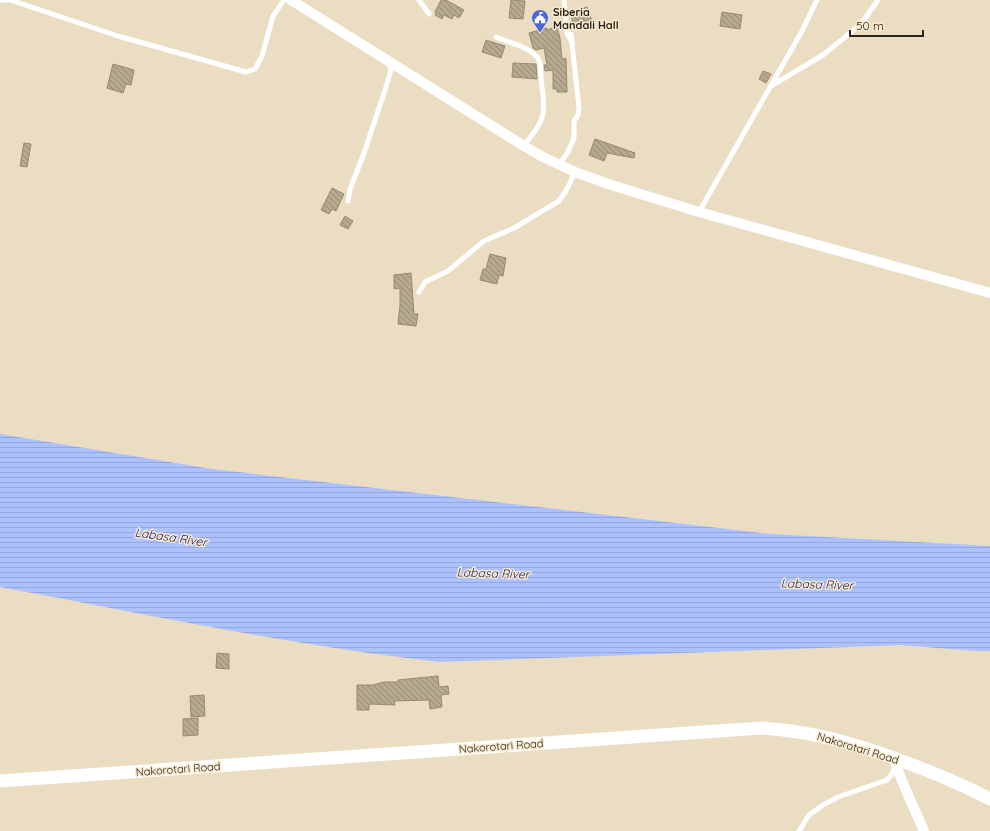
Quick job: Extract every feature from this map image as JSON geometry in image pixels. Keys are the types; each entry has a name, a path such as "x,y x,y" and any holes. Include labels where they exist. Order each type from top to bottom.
{"street":[{"path":"291,0 524,146 575,172 699,212 990,293"},
{"name":"Nakorotari Road","path":"0,781 760,728 786,729 817,734 860,746 961,784 990,799"},
{"path":"894,758 902,781 924,831"}],"lane":[{"path":"0,0 10,0 118,36 246,72 255,70 262,56 273,16 284,0"},
{"path":"419,0 429,14"},
{"path":"564,0 566,33 571,42"},
{"path":"699,212 802,31 817,0"},
{"path":"770,86 828,50 861,24 878,0"},
{"path":"559,165 568,152 574,138 574,121 578,115 579,108 571,42 572,34"},
{"path":"496,37 529,51 538,57 541,64 544,103 541,120 524,146"},
{"path":"348,202 350,189 363,156 391,70 389,61"},
{"path":"419,292 425,282 448,270 484,241 514,228 559,201 567,189 575,172"},
{"path":"799,831 809,815 823,805 838,797 887,780 893,773 894,758"}],"water":[{"name":"Labasa River","path":"0,434 212,469 771,534 990,546 990,651 901,645 440,662 274,638 0,587"}],"building":[{"path":"441,0 446,0 464,10 459,18 454,15 452,19 444,15 442,19 435,15"},
{"path":"511,0 525,1 523,19 509,18"},
{"path":"587,7 593,24 575,29 570,13"},
{"path":"722,12 742,15 740,29 720,26"},
{"path":"557,27 560,38 562,59 566,58 567,92 557,92 557,89 553,89 553,70 545,71 544,65 547,65 544,48 536,50 533,48 529,33"},
{"path":"486,40 505,46 501,58 482,52"},
{"path":"513,63 536,64 537,79 512,77"},
{"path":"113,64 134,70 131,85 126,84 123,93 107,88"},
{"path":"763,71 771,74 766,83 759,79"},
{"path":"595,139 635,153 634,158 607,153 604,161 589,155"},
{"path":"24,143 31,144 27,167 20,166"},
{"path":"332,188 344,194 336,211 332,209 329,214 321,210"},
{"path":"345,216 353,221 348,229 340,225"},
{"path":"490,254 506,258 503,276 499,275 497,284 480,280 483,269 486,269"},
{"path":"411,273 414,314 418,314 416,326 398,324 400,288 394,289 394,275"},
{"path":"217,653 229,654 229,669 216,668"},
{"path":"438,676 439,687 448,686 449,694 441,695 442,707 430,709 429,700 394,701 395,705 369,704 369,710 357,710 357,685 373,685 384,682 398,682 398,680"},
{"path":"204,695 205,716 191,717 190,696"},
{"path":"198,718 198,735 183,736 183,719"}],"place":[{"name":"Siberia Mandali Hall","path":"540,33"}]}
